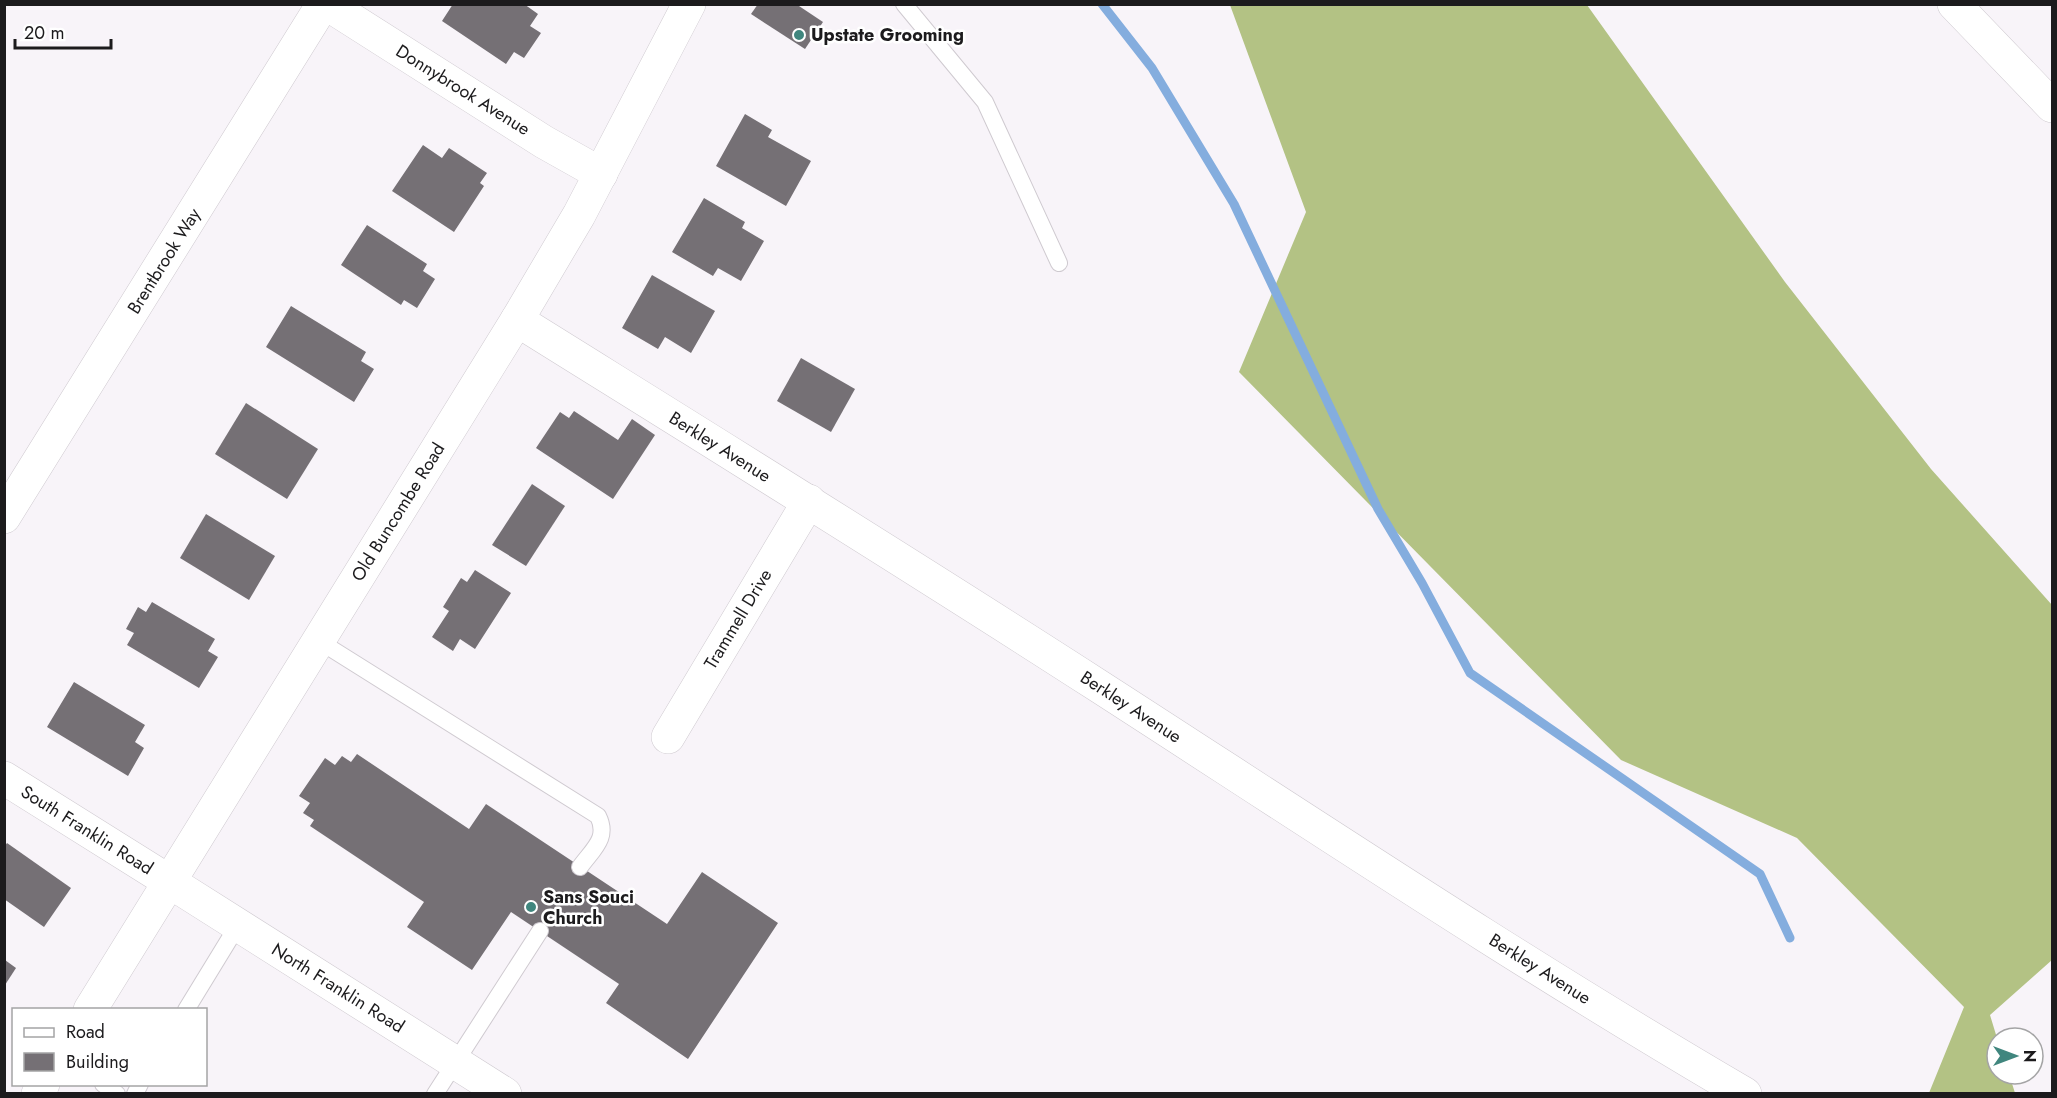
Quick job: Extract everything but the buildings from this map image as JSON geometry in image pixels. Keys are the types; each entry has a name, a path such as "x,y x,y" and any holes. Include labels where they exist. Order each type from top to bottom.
{"street":[{"name":"Donnybrook Avenue","path":"325,4 601,174"},
{"name":"Brentbrook Way","path":"4,517 325,4"},
{"name":"Old Buncombe Road","path":"91,1008 517,321 601,174 688,4"},
{"path":"1954,4 2052,106"},
{"name":"Berkley Avenue","path":"517,321 809,501 1472,927 1745,1094"},
{"name":"Trammell Drive","path":"668,737 809,501"},
{"name":"South Franklin Road","path":"4,778 170,882"},
{"name":"North Franklin Road","path":"170,882 505,1094"}],"lane":[{"path":"904,4 985,102 1059,263"},
{"path":"319,641 598,816 604,827 603,836 580,867"},
{"path":"187,1008 238,925"},
{"path":"435,1094 540,931"}],"green space":[{"path":"1230,5 1587,5 1785,282 1931,469 2052,605 2052,960 1990,1015 1993,1026 1985,1026 1985,1086 2013,1086 2015,1093 1929,1093 1964,1007 1797,838 1621,760 1239,372 1306,212"}],"waterway":[{"path":"1102,4 1152,68 1234,204 1378,509 1422,583 1470,673 1760,874 1790,938"}],"place":[{"name":"Upstate Grooming","path":"799,35"},
{"name":"Sans Souci Church","path":"531,907"}]}
